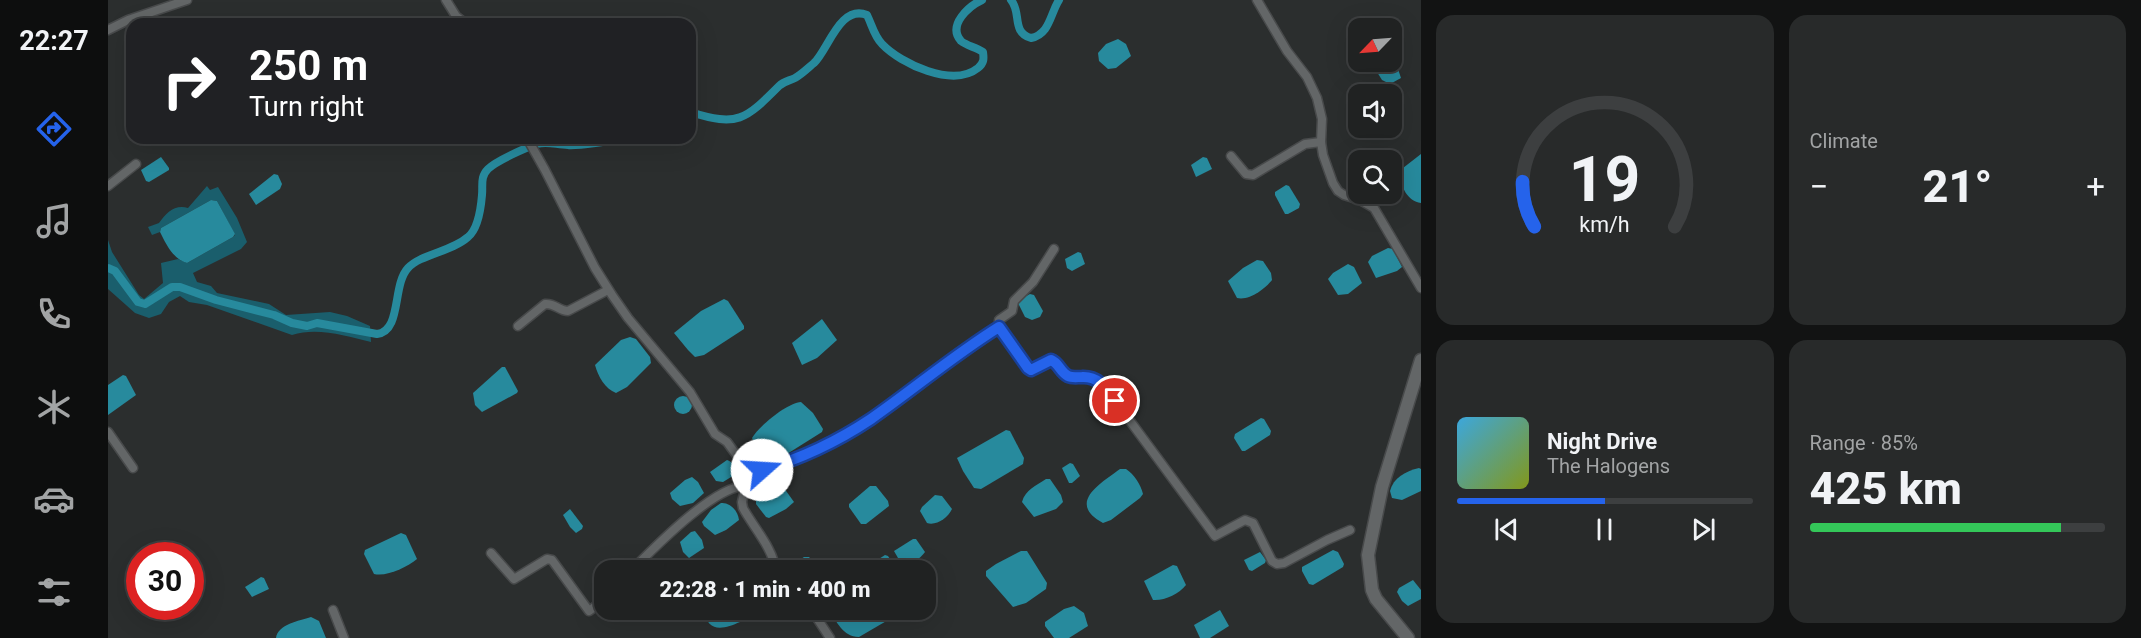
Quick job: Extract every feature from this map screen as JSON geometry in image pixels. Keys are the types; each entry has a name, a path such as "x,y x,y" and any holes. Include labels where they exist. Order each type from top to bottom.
{"main road":[{"path":"1408,638 1376,599 1370,580 1368,555 1382,487 1421,360"}],"street":[{"path":"134,18 187,0"},
{"path":"446,0 458,18"},
{"path":"1257,0 1270,25 1312,86 1320,108 1321,141 1328,171 1338,191 1374,208 1421,288"},
{"path":"108,30 126,21"},
{"path":"1231,156 1246,174 1253,175 1305,144 1321,141"},
{"path":"529,144 609,290 628,318 694,397 715,434 735,450 748,475 742,501 743,508 774,560"},
{"path":"108,186 136,164"},
{"path":"1054,249 1033,282 1014,302 1012,311 999,320 999,327 1028,368 1035,368 1051,360 1055,361 1070,377 1089,376 1102,384 1215,536 1248,520 1253,523 1272,561 1277,564 1284,563 1350,530"},
{"path":"518,326 545,304 550,303 561,310 568,311 609,290"},
{"path":"748,475 803,456 868,420 999,327"},
{"path":"108,432 133,468"},
{"path":"642,560 673,530 708,503 735,487 746,486"},
{"path":"491,553 514,579 547,560 552,560 589,611 594,607"},
{"path":"333,610 344,638"},
{"path":"817,638 828,635 818,620"}],"shaded area":[{"path":"1118,39 1126,44 1131,56 1116,68 1108,69 1099,61 1098,53 1106,44"},
{"path":"1377,72 1399,72 1401,78 1390,84 1382,80"},
{"path":"1421,154 1421,203 1416,202 1406,193 1402,184 1403,168"},
{"path":"161,157 169,170 149,182 146,181 141,170"},
{"path":"1203,157 1207,158 1212,169 1196,177 1191,165"},
{"path":"274,174 278,175 282,184 280,189 256,205 249,194"},
{"path":"1286,185 1289,186 1300,204 1299,208 1288,214 1285,214 1275,195 1275,192"},
{"path":"207,186 210,190 218,187 237,218 247,242 241,249 193,273 197,282 211,286 217,293 269,304 286,315 330,312 347,316 370,326 371,342 322,332 292,335 207,305 189,302 180,296 169,302 161,314 149,318 135,313 108,289 108,240 112,252 139,295 144,299 163,283 161,263 178,259 187,263 235,235 217,201 211,200 152,235 148,227 159,223 175,208 188,208"},
{"path":"211,200 217,201 235,234 187,263 182,261 167,246 160,232 161,228"},
{"path":"1388,248 1393,249 1402,267 1376,278 1368,262 1372,256"},
{"path":"1078,252 1081,253 1085,264 1072,271 1067,268 1065,259"},
{"path":"1257,260 1263,261 1271,273 1272,280 1256,294 1247,298 1237,298 1228,281"},
{"path":"1348,264 1354,267 1362,283 1348,294 1338,295 1328,279"},
{"path":"1030,294 1034,295 1043,311 1040,317 1032,320 1025,317 1017,301"},
{"path":"724,299 728,301 744,329 704,355 695,357 674,333 701,311"},
{"path":"822,319 837,340 817,358 802,365 792,343"},
{"path":"630,337 636,339 650,357 651,363 627,387 616,393 602,382 595,365 621,340"},
{"path":"502,367 505,367 518,391 482,412 475,405 473,393"},
{"path":"123,375 126,376 136,395 108,415 108,385"},
{"path":"679,396 687,396 692,401 690,412 679,414 674,409 674,401"},
{"path":"801,402 813,413 823,429 822,432 779,459 770,460 752,438 774,416 788,406"},
{"path":"1261,418 1271,431 1270,435 1242,451 1234,438 1235,434"},
{"path":"1006,430 1010,431 1024,458 1023,464 981,489 974,488 957,458"},
{"path":"727,460 734,466 736,474 723,482 716,481 710,472"},
{"path":"1070,463 1080,476 1072,483 1069,483 1062,468"},
{"path":"1120,469 1126,469 1132,474 1143,494 1111,520 1103,523 1092,516 1087,508 1087,501 1097,487"},
{"path":"1421,469 1421,491 1402,500 1392,498 1390,491 1397,479"},
{"path":"692,477 704,493 693,503 680,506 672,499 670,493"},
{"path":"1046,479 1050,479 1063,502 1056,509 1034,517 1022,502 1029,491"},
{"path":"779,486 784,488 794,502 786,509 769,518 766,517 756,504 756,500"},
{"path":"870,486 876,486 888,501 889,506 866,524 861,524 849,504"},
{"path":"935,495 942,496 952,509 941,520 930,524 920,511"},
{"path":"721,503 733,508 739,520 715,535 702,522 711,510"},
{"path":"570,509 583,526 576,533 563,515"},
{"path":"695,531 702,540 704,548 689,558 683,552 680,542"},
{"path":"401,533 406,535 417,559 397,571 374,574 364,554 365,550"},
{"path":"916,539 925,552 916,560 899,560 894,551"},
{"path":"1333,550 1338,552 1344,564 1343,567 1313,585 1309,584 1302,567"},
{"path":"1021,551 1027,551 1047,583 1046,589 1026,603 1013,607 986,576 986,571"},
{"path":"1260,552 1266,560 1265,563 1252,571 1249,570 1244,560"},
{"path":"885,555 891,560 877,560"},
{"path":"809,557 812,560 800,560"},
{"path":"1173,565 1177,566 1186,585 1171,596 1153,600 1144,581"},
{"path":"261,577 264,578 269,589 252,597 245,587"},
{"path":"1413,580 1421,590 1421,599 1408,606 1397,592 1399,588"},
{"path":"1074,606 1084,613 1088,626 1069,638 1054,638 1045,626 1045,622 1064,609"},
{"path":"1220,610 1229,626 1210,638 1200,638 1194,625"},
{"path":"311,617 319,621 326,638 276,638 285,626"},
{"path":"708,620 745,620 722,628 709,623"},
{"path":"835,620 888,620 859,637 844,631"}],"waterway":[{"path":"696,114 730,119 749,113 781,84 798,76 814,63 842,22 858,13 867,15 879,41 891,52 914,66 955,76 967,74 981,64 983,52 961,41 957,35 958,23 966,11 982,0"},
{"path":"1011,0 1021,31 1031,38 1046,28 1059,0"},
{"path":"108,268 115,271 138,302 145,304 172,287 180,287 216,300 274,315 292,323 307,326 317,323 377,334 385,331 390,325 400,285 408,268 420,259 461,242 471,233 480,211 485,172 511,155 537,144"},
{"path":"554,144 587,144"}],"route":[{"path":"762,470 803,456 868,420 999,327 1024,366 1031,370 1051,360 1055,361 1070,377 1089,376 1096,379 1115,401"}]}
